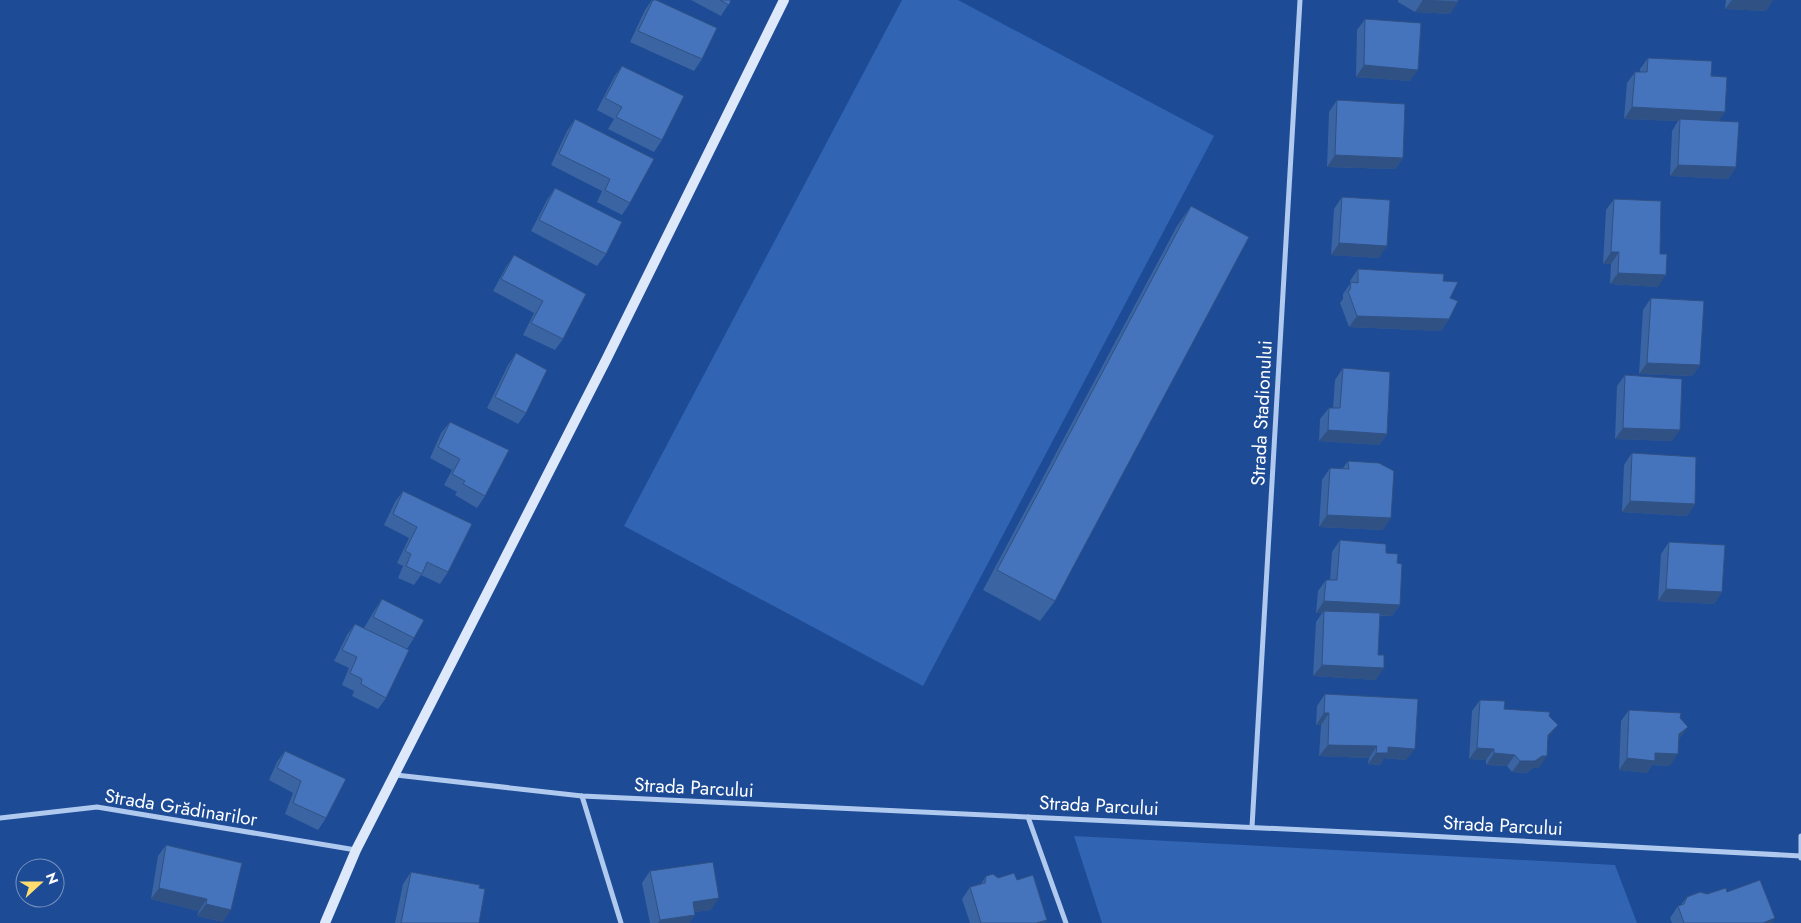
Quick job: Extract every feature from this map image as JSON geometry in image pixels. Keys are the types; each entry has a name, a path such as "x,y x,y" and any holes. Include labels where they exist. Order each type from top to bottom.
{"main road":[{"path":"324,923 356,850 602,369 784,0"}],"street":[{"name":"Strada Stadionului","path":"1252,827 1300,0"},
{"name":"Strada Parcului","path":"396,775 582,796 1252,827 1801,857"},
{"path":"582,796 621,923"},
{"name":"Strada Grădinarilor","path":"0,818 97,808 356,850"},
{"path":"1028,817 1066,923"},
{"path":"1801,836 1801,857"}],"shaded area":[{"path":"902,0 958,0 1214,136 923,686 624,526"},
{"path":"1074,836 1615,865 1637,923 1102,923"}],"building":[{"path":"653,0 717,28 702,59 638,31"},
{"path":"720,0 731,0 729,5"},
{"path":"1422,0 1458,0 1458,2"},
{"path":"1365,19 1421,23 1418,70 1364,65"},
{"path":"1648,58 1712,61 1711,76 1727,77 1725,112 1632,107 1635,72 1647,72"},
{"path":"622,66 684,96 662,140 616,117 622,107 605,98"},
{"path":"1337,100 1405,104 1403,158 1335,155"},
{"path":"575,119 654,159 630,203 605,190 610,179 559,154"},
{"path":"1680,119 1739,122 1736,167 1678,165"},
{"path":"555,188 622,222 606,254 539,220"},
{"path":"1342,197 1390,200 1387,246 1339,243"},
{"path":"1614,199 1661,201 1660,254 1667,254 1666,275 1618,273 1619,252 1611,252"},
{"path":"1191,206 1249,237 1055,601 997,570"},
{"path":"514,255 586,294 563,339 531,323 543,301 501,279"},
{"path":"1358,269 1444,274 1443,281 1458,282 1450,298 1458,301 1449,319 1357,316 1348,291 1350,290 1351,282 1358,283"},
{"path":"1651,298 1704,301 1700,365 1647,363"},
{"path":"516,353 547,370 526,413 495,397"},
{"path":"1343,368 1390,372 1387,434 1328,430 1329,408 1340,408"},
{"path":"1625,375 1682,379 1680,430 1623,428"},
{"path":"450,422 509,450 485,496 463,484 465,481 452,474 460,459 438,447"},
{"path":"1632,453 1696,457 1695,504 1630,501"},
{"path":"1348,461 1379,463 1394,471 1391,518 1327,515 1330,468 1349,469"},
{"path":"403,491 472,524 448,572 427,562 422,574 406,566 411,554 405,551 417,527 393,514"},
{"path":"1340,540 1386,544 1386,553 1398,554 1397,563 1402,564 1400,605 1324,601 1326,580 1337,580"},
{"path":"1669,542 1725,545 1722,592 1666,589"},
{"path":"382,599 424,620 414,638 373,617"},
{"path":"1324,611 1380,613 1378,655 1384,655 1384,668 1322,665"},
{"path":"355,624 409,650 386,698 361,684 362,679 350,673 357,657 342,650"},
{"path":"1325,694 1418,699 1415,749 1388,747 1388,753 1376,753 1377,746 1328,745 1329,713 1324,713"},
{"path":"1480,700 1505,701 1504,709 1550,712 1549,716 1558,725 1548,735 1547,756 1542,756 1535,761 1520,761 1515,755 1494,753 1494,749 1477,748"},
{"path":"1629,710 1681,713 1680,718 1688,727 1679,734 1678,754 1655,753 1655,761 1627,758"},
{"path":"285,751 346,779 326,818 293,803 301,781 277,768"},
{"path":"166,845 242,863 231,910 206,904 207,899 159,888"},
{"path":"713,862 719,898 693,902 695,915 660,920 650,871"},
{"path":"411,872 480,885 479,888 485,889 479,923 401,923"},
{"path":"1014,873 1017,880 1033,875 1047,920 1036,923 981,923 970,887 985,883 986,876 993,874 998,878"},
{"path":"1760,880 1775,918 1763,923 1684,923 1678,906 1684,904 1687,897 1700,892 1707,894 1726,888 1727,892"}]}
